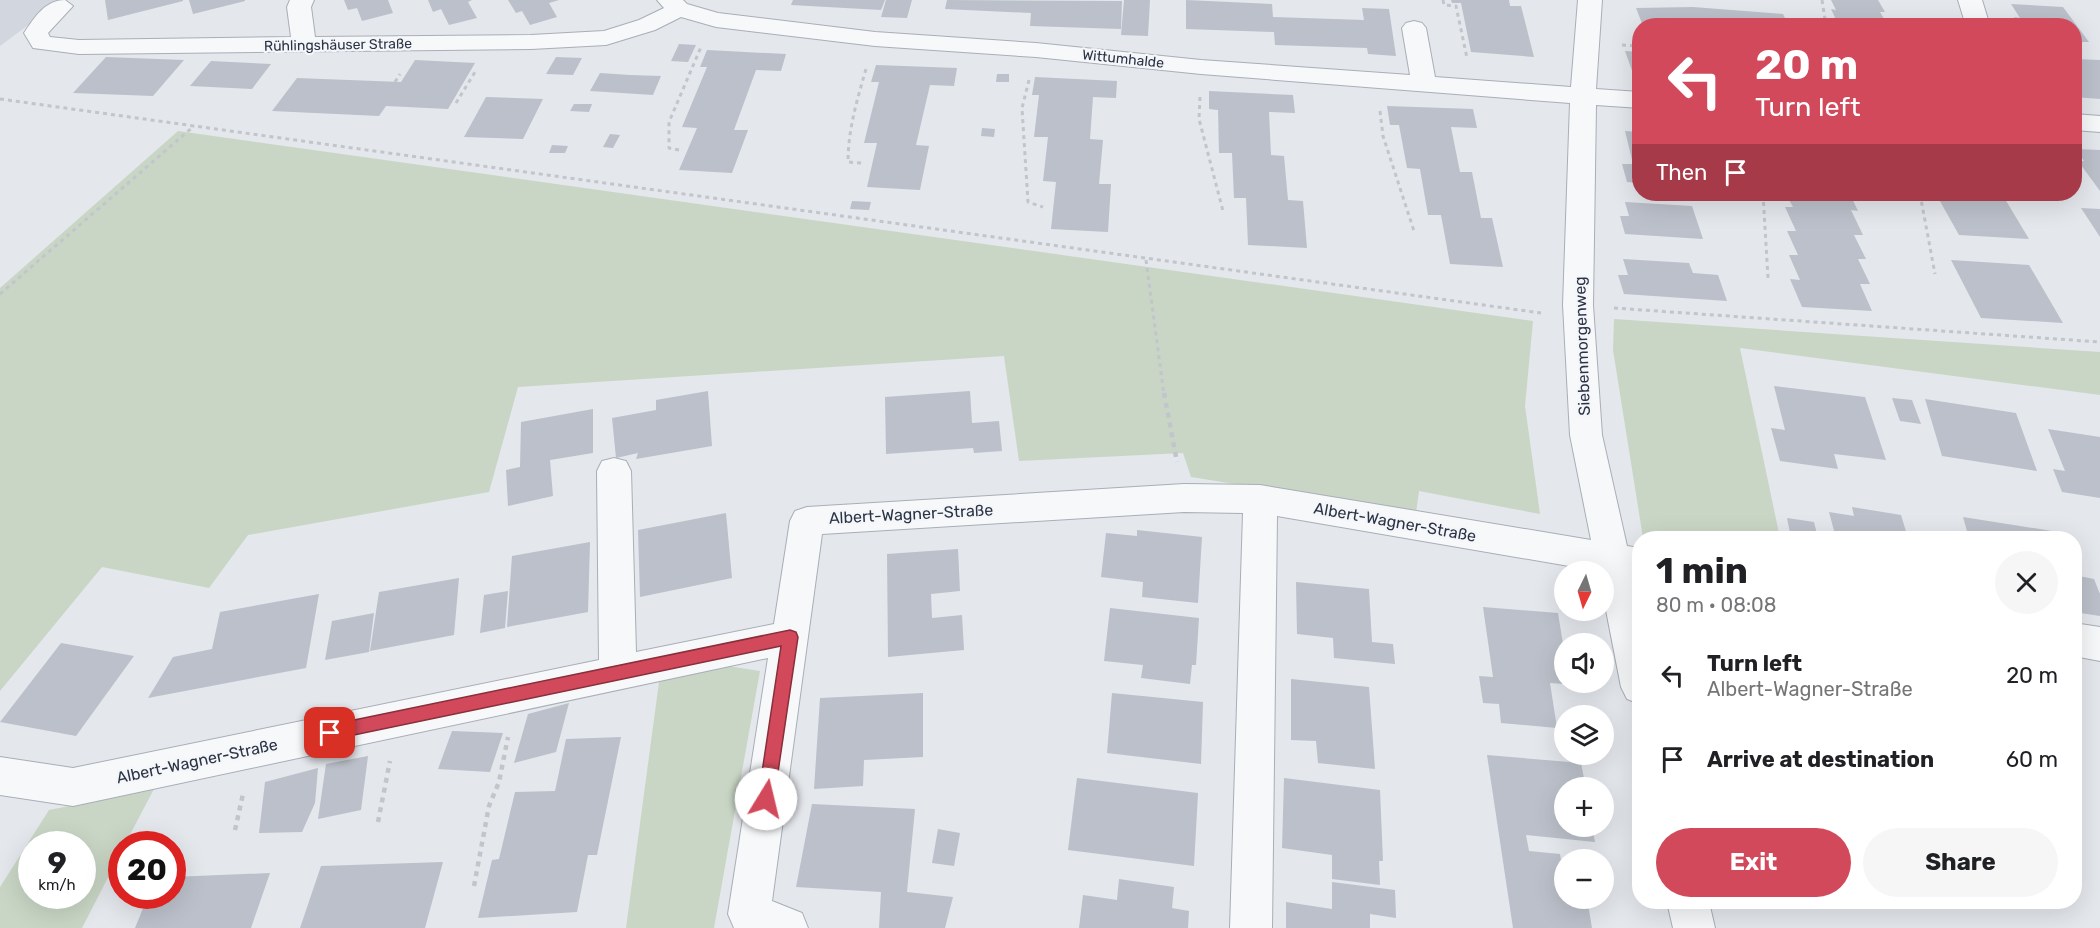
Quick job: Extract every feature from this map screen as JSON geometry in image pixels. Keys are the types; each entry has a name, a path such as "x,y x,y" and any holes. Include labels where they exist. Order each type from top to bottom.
{"street":[{"path":"302,0 299,7 304,45"},
{"name":"Siebenmorgenweg","path":"1590,0 1583,97 1578,312 1586,435 1625,561 1632,620"},
{"path":"1971,0 1976,18"},
{"name":"Rühlingshäuser Straße","path":"61,6 46,19 36,33 42,44 79,47 304,45 531,42 606,38 647,26 674,5"},
{"name":"Wittumhalde","path":"674,5 716,20 874,39 1036,50 1201,67 1632,100"},
{"path":"1414,28 1424,84"},
{"path":"2082,123 2100,124"},
{"path":"614,471 618,672"},
{"name":"Albert-Wagner-Straße","path":"0,776 73,787 790,637 807,521 1184,498 1260,499 1625,561"},
{"path":"1251,928 1260,499"},
{"path":"787,928 749,914 790,637"},
{"path":"2082,641 2100,644"},
{"path":"1690,909 1694,928"}],"path":[{"path":"1443,0 1444,5 1455,6 1473,88"},
{"path":"1822,0 1825,18"},
{"path":"679,150 669,148 669,122 695,57 716,20"},
{"path":"861,163 848,162 848,146 855,108 874,39"},
{"path":"1036,50 1022,108 1024,160 1028,202 1043,207"},
{"path":"1201,67 1199,119 1223,211"},
{"path":"1377,80 1383,136 1414,231"},
{"path":"0,99 1146,260 1578,312 2100,342"},
{"path":"0,294 194,125"},
{"path":"1763,201 1768,278"},
{"path":"1921,201 1935,274"},
{"path":"1146,260 1159,369 1184,498"},
{"path":"474,886 489,806 499,782 509,734 512,695"},
{"path":"378,822 397,719"}],"shaded area":[{"path":"0,0 62,0 0,46"}],"green space":[{"path":"178,131 1533,321 1525,406 1540,514 1419,491 1416,513 1191,477 1183,453 1019,461 1004,356 518,387 489,492 248,535 209,588 102,567 0,691 0,288"},
{"path":"1614,319 2100,352 2100,395 1740,348 1779,531 1642,531 1613,350"},
{"path":"721,665 760,671 714,928 626,928 659,682"},
{"path":"154,789 132,831 108,831 108,877 96,901 96,831 36,831 49,810"},
{"path":"18,859 18,909 92,909 82,928 0,928 0,887"}],"building":[{"path":"105,0 183,0 183,1 108,20"},
{"path":"189,0 245,0 245,1 193,14"},
{"path":"344,0 388,0 393,13 362,21 357,8 348,10"},
{"path":"428,0 472,0 468,2 477,18 449,25 441,9 433,12"},
{"path":"508,0 559,0 549,3 557,17 530,25 522,11 516,13"},
{"path":"793,0 885,0 881,10 791,5"},
{"path":"886,0 912,0 907,18 881,17"},
{"path":"947,0 1122,1 1121,29 1030,26 1031,13 945,9"},
{"path":"1124,0 1150,0 1148,36 1121,35"},
{"path":"1186,0 1272,4 1273,17 1364,20 1362,8 1389,9 1396,56 1368,54 1367,48 1275,45 1274,32 1186,29"},
{"path":"1451,0 1509,0 1510,6 1521,6 1534,57 1471,52 1461,3 1452,3"},
{"path":"1831,0 1878,0 1885,12 1880,12 1883,18 1835,18 1831,9 1836,10"},
{"path":"2011,4 2063,7 2071,18 2020,18"},
{"path":"1693,7 1783,14 1785,18 1640,18 1636,8"},
{"path":"2082,33 2089,42 2082,42"},
{"path":"679,44 696,45 688,62 671,61"},
{"path":"707,50 786,54 781,71 756,70 734,130 748,130 732,173 679,170 697,128 682,127 707,67 700,67"},
{"path":"1625,51 1632,51 1632,70"},
{"path":"106,57 184,60 153,96 73,93"},
{"path":"556,57 582,58 573,75 546,74"},
{"path":"2082,59 2100,60 2100,99 2082,98"},
{"path":"415,60 475,63 448,109 386,106 379,116 272,111 297,78 401,82"},
{"path":"211,61 271,64 252,89 190,86"},
{"path":"876,65 957,68 954,86 930,85 916,145 929,146 920,190 867,187 877,143 864,143 879,82 871,82"},
{"path":"600,73 661,76 653,95 590,91"},
{"path":"997,74 1009,74 1009,82 996,82"},
{"path":"1035,77 1117,81 1116,98 1093,97 1090,139 1103,140 1099,184 1111,184 1108,232 1051,229 1056,182 1043,181 1048,137 1034,137 1039,95 1032,95"},
{"path":"1209,91 1293,95 1295,113 1269,112 1271,155 1284,156 1288,200 1303,201 1307,248 1248,245 1246,198 1234,198 1232,153 1219,153 1218,110 1209,109"},
{"path":"486,97 543,99 523,139 464,137"},
{"path":"574,104 592,104 589,112 570,111"},
{"path":"1387,106 1473,109 1477,128 1451,127 1460,172 1472,172 1481,218 1492,218 1503,267 1450,264 1441,215 1428,215 1420,169 1407,168 1399,125 1390,125"},
{"path":"982,128 995,129 994,137 981,136"},
{"path":"1625,131 1632,131 1632,160"},
{"path":"610,134 620,135 613,148 603,147"},
{"path":"552,145 568,146 565,153 549,153"},
{"path":"2082,149 2100,150 2100,191 2082,166 2082,161 2084,161"},
{"path":"1622,164 1632,164 1632,182 1627,182"},
{"path":"852,201 871,202 869,210 850,209"},
{"path":"1790,201 1853,201 1858,211 1851,210 1863,235 1854,235 1866,259 1858,259 1870,284 1860,284 1872,311 1802,307 1790,279 1800,280 1789,255 1798,255 1787,231 1796,231 1785,207 1793,207"},
{"path":"1940,201 2006,201 2029,239 1959,235"},
{"path":"1625,202 1692,206 1703,239 1625,234 1620,216 1629,216"},
{"path":"2081,208 2100,209 2100,237"},
{"path":"1623,259 1689,263 1693,273 1718,275 1727,301 1624,294 1618,275 1628,275"},
{"path":"1951,260 2029,265 2063,323 1981,318"},
{"path":"1774,386 1865,397 1886,460 1834,454 1838,469 1780,461 1771,428 1785,430"},
{"path":"708,391 712,446 636,459 638,453 616,458 612,418 656,410 656,400"},
{"path":"970,391 972,423 999,421 1002,451 974,453 973,448 886,454 885,397"},
{"path":"1892,398 1912,400 1921,424 1900,421"},
{"path":"1925,399 2016,413 2037,471 1942,456"},
{"path":"593,409 593,453 550,460 553,496 508,506 506,470 520,467 521,422"},
{"path":"2048,429 2100,437 2100,498 2062,492 2053,469 2065,471"},
{"path":"1852,507 1901,515 1906,531 1834,531 1829,512 1854,516"},
{"path":"726,513 732,578 640,597 638,530"},
{"path":"1963,517 2052,531 1967,531"},
{"path":"1787,518 1814,522 1816,531 1790,531"},
{"path":"1137,530 1202,537 1198,603 1142,597 1143,582 1101,577 1106,533 1137,536"},
{"path":"590,542 588,612 507,627 512,556"},
{"path":"958,549 960,591 931,594 932,618 962,615 964,650 888,657 887,554"},
{"path":"2082,577 2094,579 2100,594 2100,616 2082,613"},
{"path":"459,578 454,635 370,651 379,592"},
{"path":"1296,582 1369,589 1372,642 1393,644 1395,664 1334,658 1333,638 1297,634"},
{"path":"508,591 505,628 480,633 484,595"},
{"path":"319,594 306,668 148,698 173,657 212,649 220,612"},
{"path":"1483,607 1554,613 1554,621 1559,621 1561,633 1554,633 1554,683 1550,683 1554,728 1501,723 1499,704 1483,703 1479,676 1493,677"},
{"path":"1110,608 1199,618 1196,665 1192,665 1190,684 1141,678 1143,665 1104,661"},
{"path":"374,613 369,652 325,660 332,621"},
{"path":"61,643 134,656 76,736 0,722"},
{"path":"1291,679 1369,687 1375,769 1318,763 1316,741 1291,740"},
{"path":"923,693 923,757 864,760 863,786 814,789 820,698"},
{"path":"1112,693 1203,702 1201,764 1107,753"},
{"path":"569,703 556,752 514,763 528,714"},
{"path":"452,731 503,733 490,772 438,769"},
{"path":"621,737 597,855 588,855 577,912 478,918 492,860 499,859 515,792 555,791 566,739"},
{"path":"1487,755 1554,761 1554,765 1581,765 1584,777 1554,777 1554,837 1594,837 1595,842 1526,835 1529,851 1554,853 1554,909 1589,909 1592,928 1513,928"},
{"path":"368,756 361,810 318,819 326,764"},
{"path":"318,768 315,803 302,832 259,833 265,782"},
{"path":"1077,778 1198,793 1194,866 1068,850"},
{"path":"1284,778 1380,790 1383,861 1379,861 1380,885 1332,879 1332,855 1282,848"},
{"path":"812,804 915,809 907,892 953,897 945,928 879,928 881,892 796,887"},
{"path":"938,829 960,833 954,866 932,863"},
{"path":"443,862 425,928 300,928 321,866"},
{"path":"270,873 251,928 135,928 143,909 186,909 186,876"},
{"path":"1119,879 1174,887 1172,908 1189,911 1188,928 1079,928 1083,895 1117,900"},
{"path":"1332,882 1395,890 1396,918 1370,914 1370,928 1286,928 1286,902 1332,909"}],"route":[{"path":"330,733 790,637 766,799"}]}
